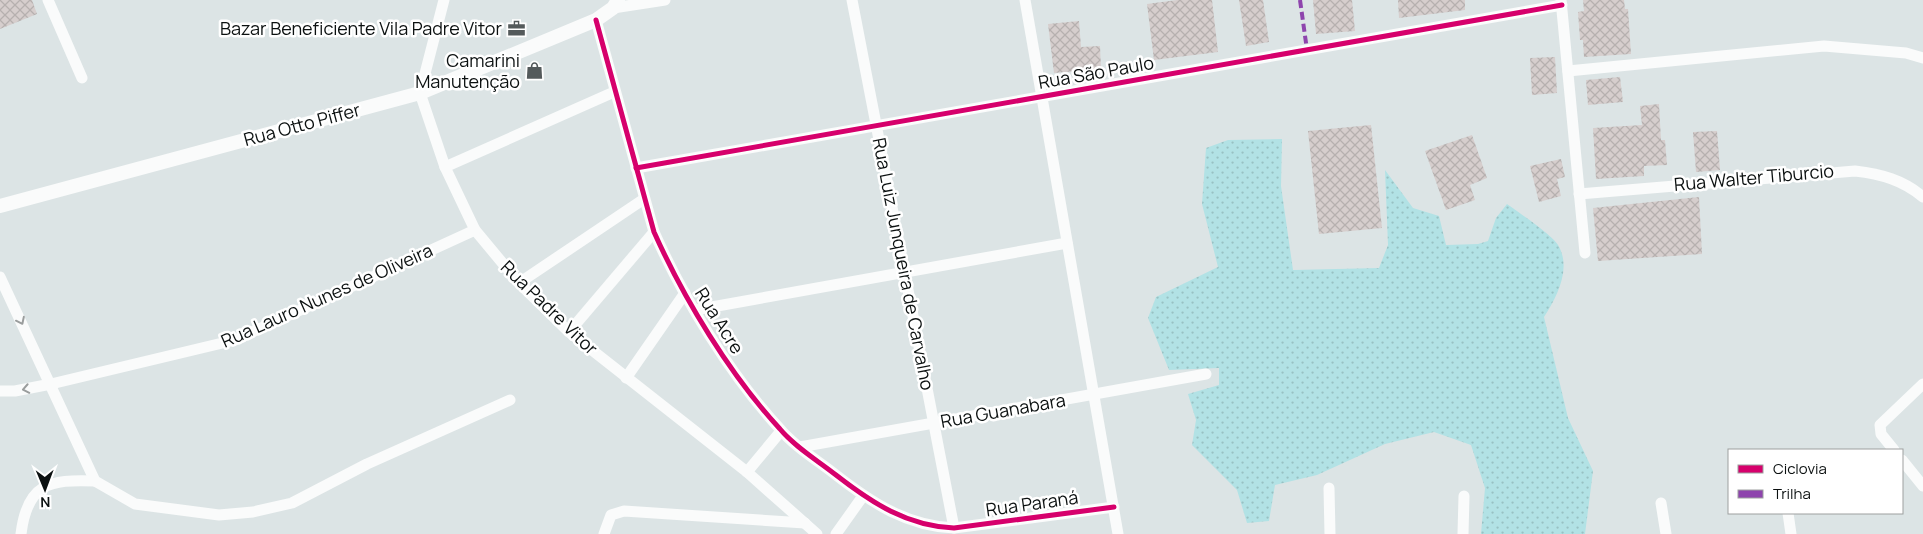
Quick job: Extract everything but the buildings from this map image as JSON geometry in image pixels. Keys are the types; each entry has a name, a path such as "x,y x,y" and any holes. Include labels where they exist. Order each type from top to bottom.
{"street":[{"path":"48,0 82,78"},
{"path":"420,93 444,0"},
{"path":"616,4 665,0"},
{"name":"Rua Luiz Junqueira de Carvalho","path":"852,0 952,531"},
{"path":"1025,0 1118,534"},
{"path":"1562,3 1585,253"},
{"name":"Rua São Paulo","path":"636,168 1562,3"},
{"name":"Rua Otto Piffer","path":"0,206 420,93 596,20 616,4"},
{"name":"Rua Acre","path":"596,20 614,92 654,232 668,264 685,293 745,387 781,431 863,496 903,518 930,527 952,531"},
{"path":"1568,71 1824,46 1906,53 1923,58"},
{"path":"445,167 614,92"},
{"name":"Rua Padre Vitor","path":"420,93 445,167 475,230 520,283 569,332 747,472 817,534"},
{"name":"Rua Walter Tiburcio","path":"1579,194 1855,170 1878,173 1900,181 1923,197"},
{"path":"520,283 644,199"},
{"name":"Rua Lauro Nunes de Oliveira","path":"0,391 15,391 51,384 235,340 475,230"},
{"path":"569,332 654,232"},
{"path":"695,310 1068,243"},
{"path":"0,277 95,481"},
{"path":"626,378 685,293"},
{"name":"Rua Guanabara","path":"800,447 1094,396 1206,374"},
{"path":"1893,449 1881,434 1880,425 1923,384"},
{"path":"21,534 24,509 38,491 66,480 95,481 135,504 219,515 253,512 292,503 367,464 510,400"},
{"path":"747,472 781,431"},
{"path":"1903,461 1923,486"},
{"path":"1329,488 1330,534"},
{"path":"836,534 863,496"},
{"path":"1463,534 1464,496"},
{"path":"1661,503 1666,534"},
{"name":"Rua Paraná","path":"952,531 1114,507"},
{"path":"604,534 610,515 624,511 805,523"},
{"path":"1788,514 1792,534"}],"shaded area":[{"path":"1282,139 1281,186 1293,270 1379,268 1388,245 1385,170 1413,208 1439,216 1446,245 1478,244 1488,241 1496,218 1507,204 1555,241 1562,254 1564,263 1563,273 1554,301 1544,317 1568,418 1593,471 1585,534 1481,534 1485,488 1471,445 1434,432 1385,444 1317,475 1275,485 1269,521 1247,523 1237,490 1192,445 1196,420 1188,394 1219,385 1219,368 1169,370 1148,318 1156,297 1218,267 1202,204 1206,148 1228,140"}],"marked path":[{"path":"1300,0 1307,50"}],"cycle path":[{"path":"636,168 1562,5"},
{"path":"596,20 654,232 694,310 726,361 761,408 792,442 877,504 921,523 954,528 1114,507"}],"place":[{"name":"Bazar Beneficiente Vila Padre Vitor","path":"516,29"},
{"name":"Camarini Manutenção","path":"534,71"}]}
